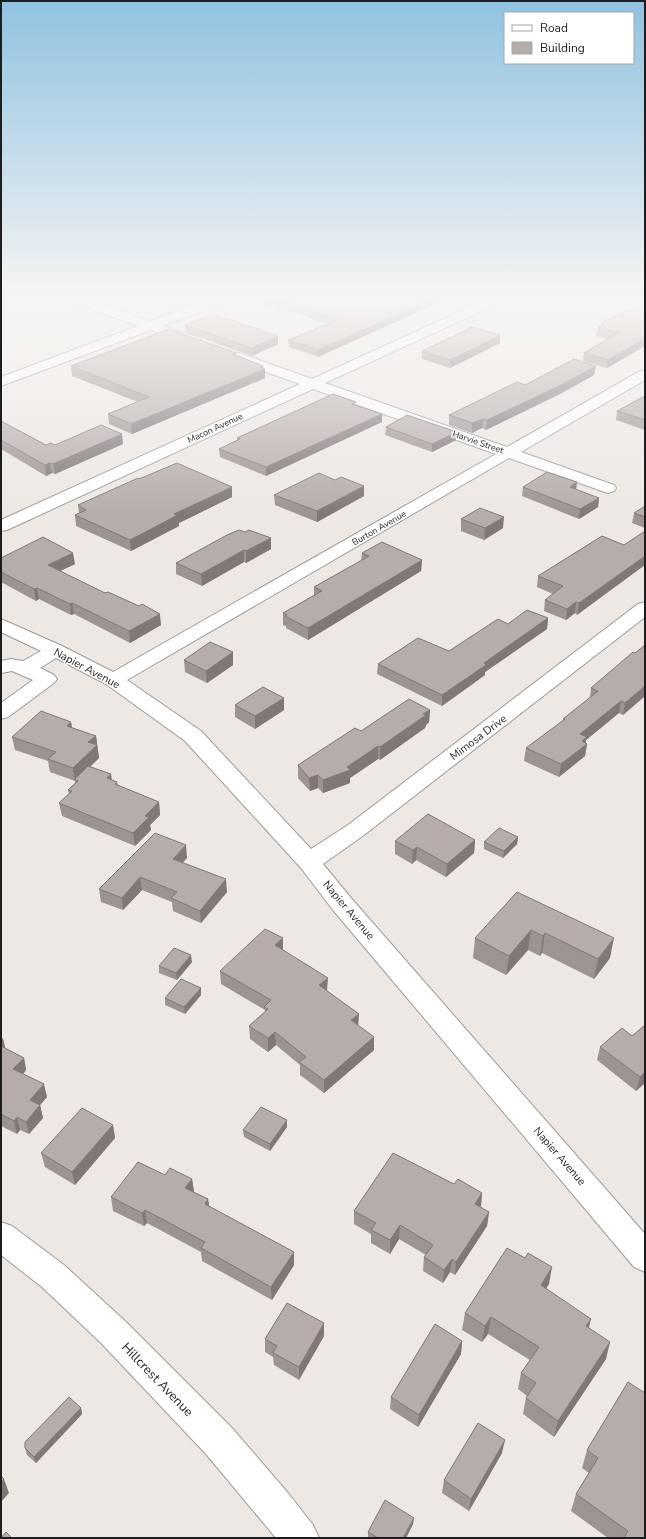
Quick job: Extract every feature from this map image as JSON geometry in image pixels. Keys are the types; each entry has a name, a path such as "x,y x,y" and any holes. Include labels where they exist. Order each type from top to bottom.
{"street":[{"path":"1,382 28,372"},
{"name":"Harvie Street","path":"279,372 608,488"},
{"name":"Macon Avenue","path":"1,526 339,372"},
{"name":"Burton Avenue","path":"113,680 645,374"},
{"name":"Mimosa Drive","path":"309,862 356,830 645,608"},
{"name":"Napier Avenue","path":"4,629 55,650 113,680 193,736 204,746 309,862 342,904 645,1257"},
{"path":"25,669 55,650"},
{"path":"1,667 8,664 14,664 48,680 1,713"},
{"name":"Hillcrest Avenue","path":"1,1236 53,1276 113,1332 219,1441 275,1506 300,1538"}],"building":[{"path":"86,372 258,372 131,424 108,414 149,397"},
{"path":"550,372 585,372 487,420 483,419 472,423 449,415 517,382 525,385"},
{"path":"333,394 356,402 352,404 382,414 266,467 219,449 240,439 237,438"},
{"path":"645,396 645,420 617,411"},
{"path":"407,415 457,432 432,444 386,427"},
{"path":"1,421 46,445 51,443 55,445 101,425 122,434 53,464 50,463 45,465 1,440"},
{"path":"177,463 232,487 174,514 178,515 130,540 75,515 86,510 78,505 138,478 139,479"},
{"path":"547,472 577,482 570,487 599,498 580,509 523,487"},
{"path":"319,473 335,480 341,477 364,486 317,511 274,495"},
{"path":"645,506 645,517 634,513"},
{"path":"480,508 504,517 485,528 461,519"},
{"path":"239,530 245,532 249,530 271,538 246,551 244,550 201,574 176,563 227,535"},
{"path":"645,531 645,556 579,603 576,602 567,609 545,600 563,586 538,576 602,536 624,545"},
{"path":"43,537 73,553 48,565 105,593 108,592 139,606 142,604 160,614 129,631 72,603 70,604 37,588 34,589 1,572 1,558"},
{"path":"382,542 422,560 308,628 285,616 287,615 283,613 322,591 314,587 369,556 362,553"},
{"path":"527,610 548,618 484,663 486,665 442,695 378,664 418,638 449,651 498,619 508,624"},
{"path":"210,642 233,652 206,671 184,660"},
{"path":"645,645 645,686 625,703 621,701 580,734 587,737 582,741 587,744 561,764 526,748 565,719 563,719 598,691 591,688 633,652 635,653"},
{"path":"263,687 284,698 255,716 235,705"},
{"path":"409,699 430,710 423,714 426,715 380,747 378,746 347,767 350,770 323,780 318,775 309,778 298,765 355,728 361,731"},
{"path":"41,711 71,722 67,726 96,736 88,742 97,745 73,768 48,759 56,752 12,737"},
{"path":"88,766 111,774 107,778 117,782 115,784 159,802 145,816 149,817 133,833 59,803 72,791 68,790 78,781 75,779"},
{"path":"428,814 475,840 447,864 417,847 413,850 395,841"},
{"path":"499,828 518,837 504,851 484,842"},
{"path":"155,833 186,845 173,859 226,879 200,911 171,898 177,892 140,877 122,898 99,889"},
{"path":"517,892 614,938 598,959 545,933 543,936 531,930 509,956 475,938"},
{"path":"265,929 283,938 275,945 328,978 319,985 359,1014 351,1020 374,1037 324,1080 299,1062 306,1057 275,1032 268,1038 249,1026 268,1009 264,1007 271,1000 220,971"},
{"path":"174,948 191,955 176,973 159,966"},
{"path":"181,979 201,988 184,1007 165,998"},
{"path":"645,1025 645,1072 640,1077 600,1047 622,1028 632,1036"},
{"path":"1,1046 24,1058 13,1069 44,1084 30,1100 40,1105 26,1122 17,1117 14,1121 1,1114"},
{"path":"261,1107 287,1120 270,1144 243,1130"},
{"path":"82,1108 113,1125 72,1172 41,1153"},
{"path":"393,1153 454,1184 458,1179 482,1193 475,1204 489,1212 456,1262 452,1259 444,1270 424,1257 433,1245 400,1225 390,1240 371,1230 376,1223 354,1211"},
{"path":"138,1162 165,1175 170,1168 192,1179 185,1188 208,1199 205,1204 294,1252 271,1287 201,1248 205,1242 145,1210 142,1213 111,1197"},
{"path":"507,1248 525,1258 528,1253 552,1267 541,1285 591,1319 586,1326 610,1342 558,1421 526,1398 536,1383 521,1373 539,1347 491,1317 485,1326 465,1313"},
{"path":"287,1303 324,1323 299,1367 273,1353 277,1346 265,1339"},
{"path":"435,1324 462,1341 419,1415 391,1397"},
{"path":"628,1382 645,1393 645,1538 624,1538 628,1531 576,1494 598,1458 587,1450"},
{"path":"69,1397 81,1408 34,1457 25,1448 25,1442"},
{"path":"478,1423 505,1440 471,1499 444,1480"},
{"path":"1,1476 4,1479 1,1483"},
{"path":"385,1500 414,1518 403,1538 378,1538 368,1532"},
{"path":"6,1532 12,1538 1,1538"}]}
